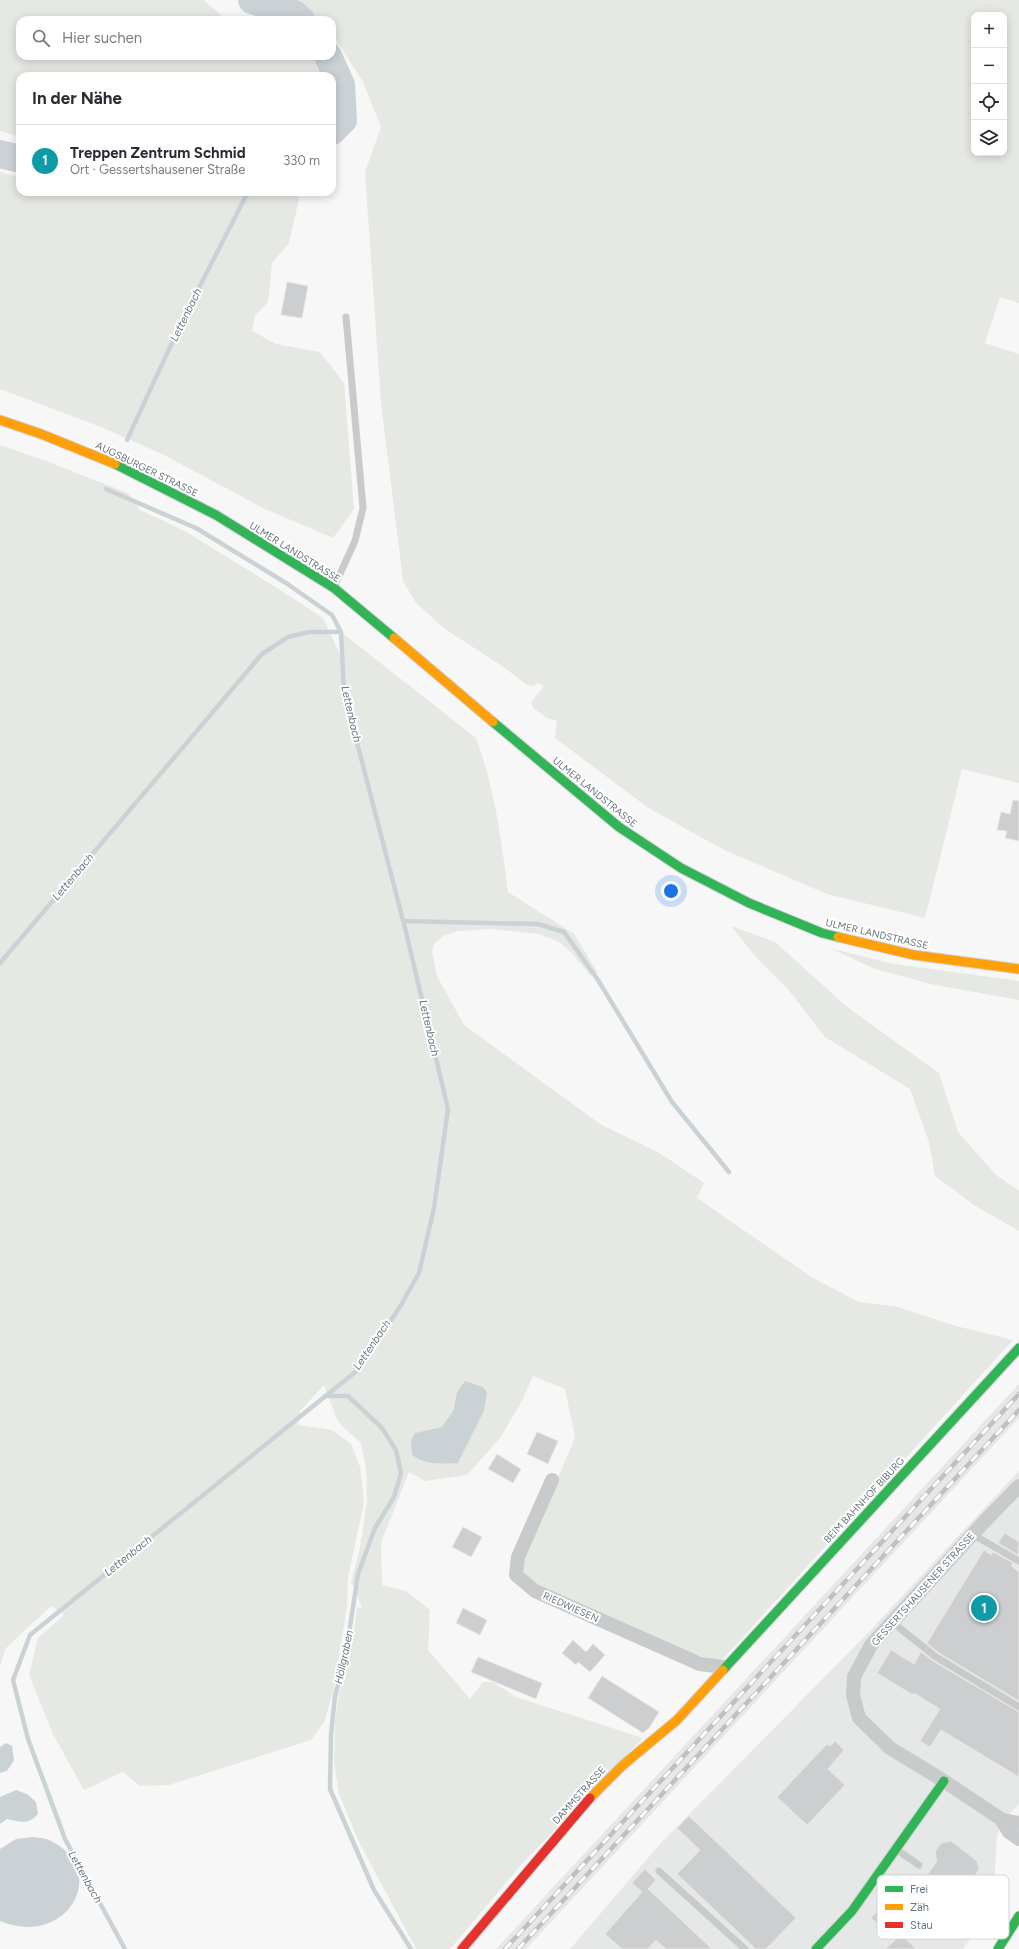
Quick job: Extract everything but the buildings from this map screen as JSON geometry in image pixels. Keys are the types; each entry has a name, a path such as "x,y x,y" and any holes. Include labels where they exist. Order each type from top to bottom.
{"main road":[{"name":"AUGSBURGER STRASSE","path":"0,420 41,434 110,461 216,515"},
{"name":"ULMER LANDSTRASSE","path":"216,515 334,588 619,827 681,868 749,904 822,933 914,955 1019,969"},
{"name":"BEIM BAHNHOF BIBURG","path":"724,1667 1019,1348"},
{"name":"DAMMSTRASSE","path":"462,1949 586,1802 623,1765 676,1720 724,1667"},
{"path":"878,1875 944,1781"},
{"path":"816,1949 852,1911 877,1876"},
{"path":"1009,1932 1019,1916"},
{"path":"998,1949 1004,1939"}],"street":[{"name":"RIEDWIESEN","path":"552,1480 518,1557 516,1575 535,1591 700,1664 724,1667"},
{"name":"GESSERTSHAUSENER STRASSE","path":"1019,1486 972,1534 871,1645 854,1677 853,1695 859,1718 890,1748 944,1781 1002,1820 1009,1832 1019,1839"},
{"name":"GESSERTSHAUSENER STRASSE","path":"1002,1820 1019,1822"}],"lane":[{"path":"334,588 355,541 362,508 346,318"},
{"path":"972,1534 1019,1561"},
{"path":"892,1622 936,1657 1019,1707"},
{"path":"896,1849 919,1865"},
{"path":"659,1871 745,1949"}],"shaded area":[{"path":"0,0 204,0 222,16 16,16 16,60 315,60 319,72 16,72 16,136 0,131"},
{"path":"282,0 1019,0 1019,303 1000,297 985,343 1019,354 1019,783 962,769 925,918 827,894 722,849 647,807 555,738 557,721 547,718 533,708 531,702 544,686 538,683 533,686 527,685 502,666 445,629 416,603 403,581 381,403 365,172 381,127 363,82 336,39 336,16 314,16"},
{"path":"0,172 16,176 16,196 297,196 299,199 289,243 272,263 268,302 255,315 252,331 276,344 320,352 344,383 354,509 333,538 265,509 164,455 101,427 0,389"},
{"path":"0,445 128,493 140,510 183,530 323,618 341,657 341,632 476,738 483,757 493,795 508,892 574,934 598,973 591,976 571,952 559,942 539,934 490,929 459,931 445,935 435,943 432,951 437,976 464,1025 600,1124 661,1154 704,1183 697,1198 813,1278 859,1302 898,1307 956,1326 1013,1340 723,1659 711,1659 671,1647 578,1606 529,1580 523,1570 526,1551 575,1438 565,1389 533,1376 522,1401 500,1438 467,1475 425,1481 409,1472 381,1543 382,1585 406,1591 430,1610 428,1650 470,1699 483,1682 493,1682 516,1697 643,1738 522,1864 450,1949 416,1949 358,1840 339,1794 334,1763 335,1722 339,1692 351,1652 357,1608 362,1607 351,1582 360,1548 367,1500 366,1468 361,1443 338,1422 324,1385 300,1411 298,1425 332,1430 351,1444 360,1467 364,1502 348,1577 347,1606 334,1689 324,1722 311,1740 169,1785 140,1786 123,1772 84,1790 53,1734 29,1675 38,1638 64,1615 51,1606 6,1648 0,1666","holes":["457,1392 484,1411 458,1463 415,1433 442,1427 453,1411"]},
{"path":"731,926 775,942 846,1006 939,1073 958,1132 996,1175 1019,1191 1019,1231 974,1205 935,1176 929,1142 910,1089 825,1037 787,988 755,956"},
{"path":"829,948 894,964 1019,981 1019,1000 935,985 875,969"},
{"path":"465,1381 483,1387 487,1392 484,1411 458,1463 439,1464 422,1461 412,1455 411,1441 415,1433 442,1427 453,1411 457,1392"},
{"path":"1019,1384 1019,1418 526,1949 496,1949"},
{"path":"1019,1471 1019,1804 1006,1818 997,1835 995,1875 877,1875 877,1939 970,1939 963,1949 570,1949 659,1845 866,1635"},
{"path":"6,1743 12,1746 14,1760 7,1771 0,1773 0,1747"},
{"path":"16,1790 27,1794 36,1802 38,1814 31,1820 24,1822 7,1819 0,1824 0,1797"},
{"path":"33,1837 49,1840 69,1854 78,1870 79,1887 73,1903 61,1916 45,1925 24,1927 0,1921 0,1849 16,1839"}],"waterway":[{"path":"252,0 296,16"},
{"path":"330,60 335,72"},
{"path":"336,74 341,85 343,120 336,127"},
{"path":"0,154 16,158"},
{"name":"Lettenbach","path":"127,440 183,319 246,196"},
{"name":"Lettenbach","path":"106,489 196,528 286,583 332,615 341,632 344,692 406,932 448,1109 434,1208 419,1273 401,1305 359,1369 30,1635 13,1680 28,1739 65,1839 125,1949"},
{"name":"Lettenbach","path":"0,963 262,654 288,637 309,632 341,632"},
{"path":"403,921 538,924 564,932 598,980 672,1102 729,1172"},
{"name":"Höllgraben","path":"325,1396 348,1396 382,1428 396,1450 401,1473 394,1497 375,1528 358,1574 345,1660 335,1696 331,1735 330,1789 374,1890 411,1949"}],"railway":[{"path":"505,1949 1019,1394"},
{"path":"518,1949 1019,1410"}],"traffic: fast":[{"path":"115,464 216,515 334,588 394,638"},
{"path":"493,722 619,827 681,868 749,903 822,933 838,937"},
{"path":"723,1670 1019,1348"},
{"path":"877,1875 944,1781"},
{"path":"816,1949 852,1911 877,1876"},
{"path":"1009,1932 1019,1916"},
{"path":"998,1949 1004,1939"}],"traffic: slow":[{"path":"0,420 41,434 115,464"},
{"path":"394,638 493,722"},
{"path":"838,937 914,955 1019,969"},
{"path":"590,1798 623,1765 677,1720 723,1670"}],"traffic: jam":[{"path":"462,1949 590,1798"}],"place":[{"name":"Treppen Zentrum Schmid","path":"984,1608"}]}
